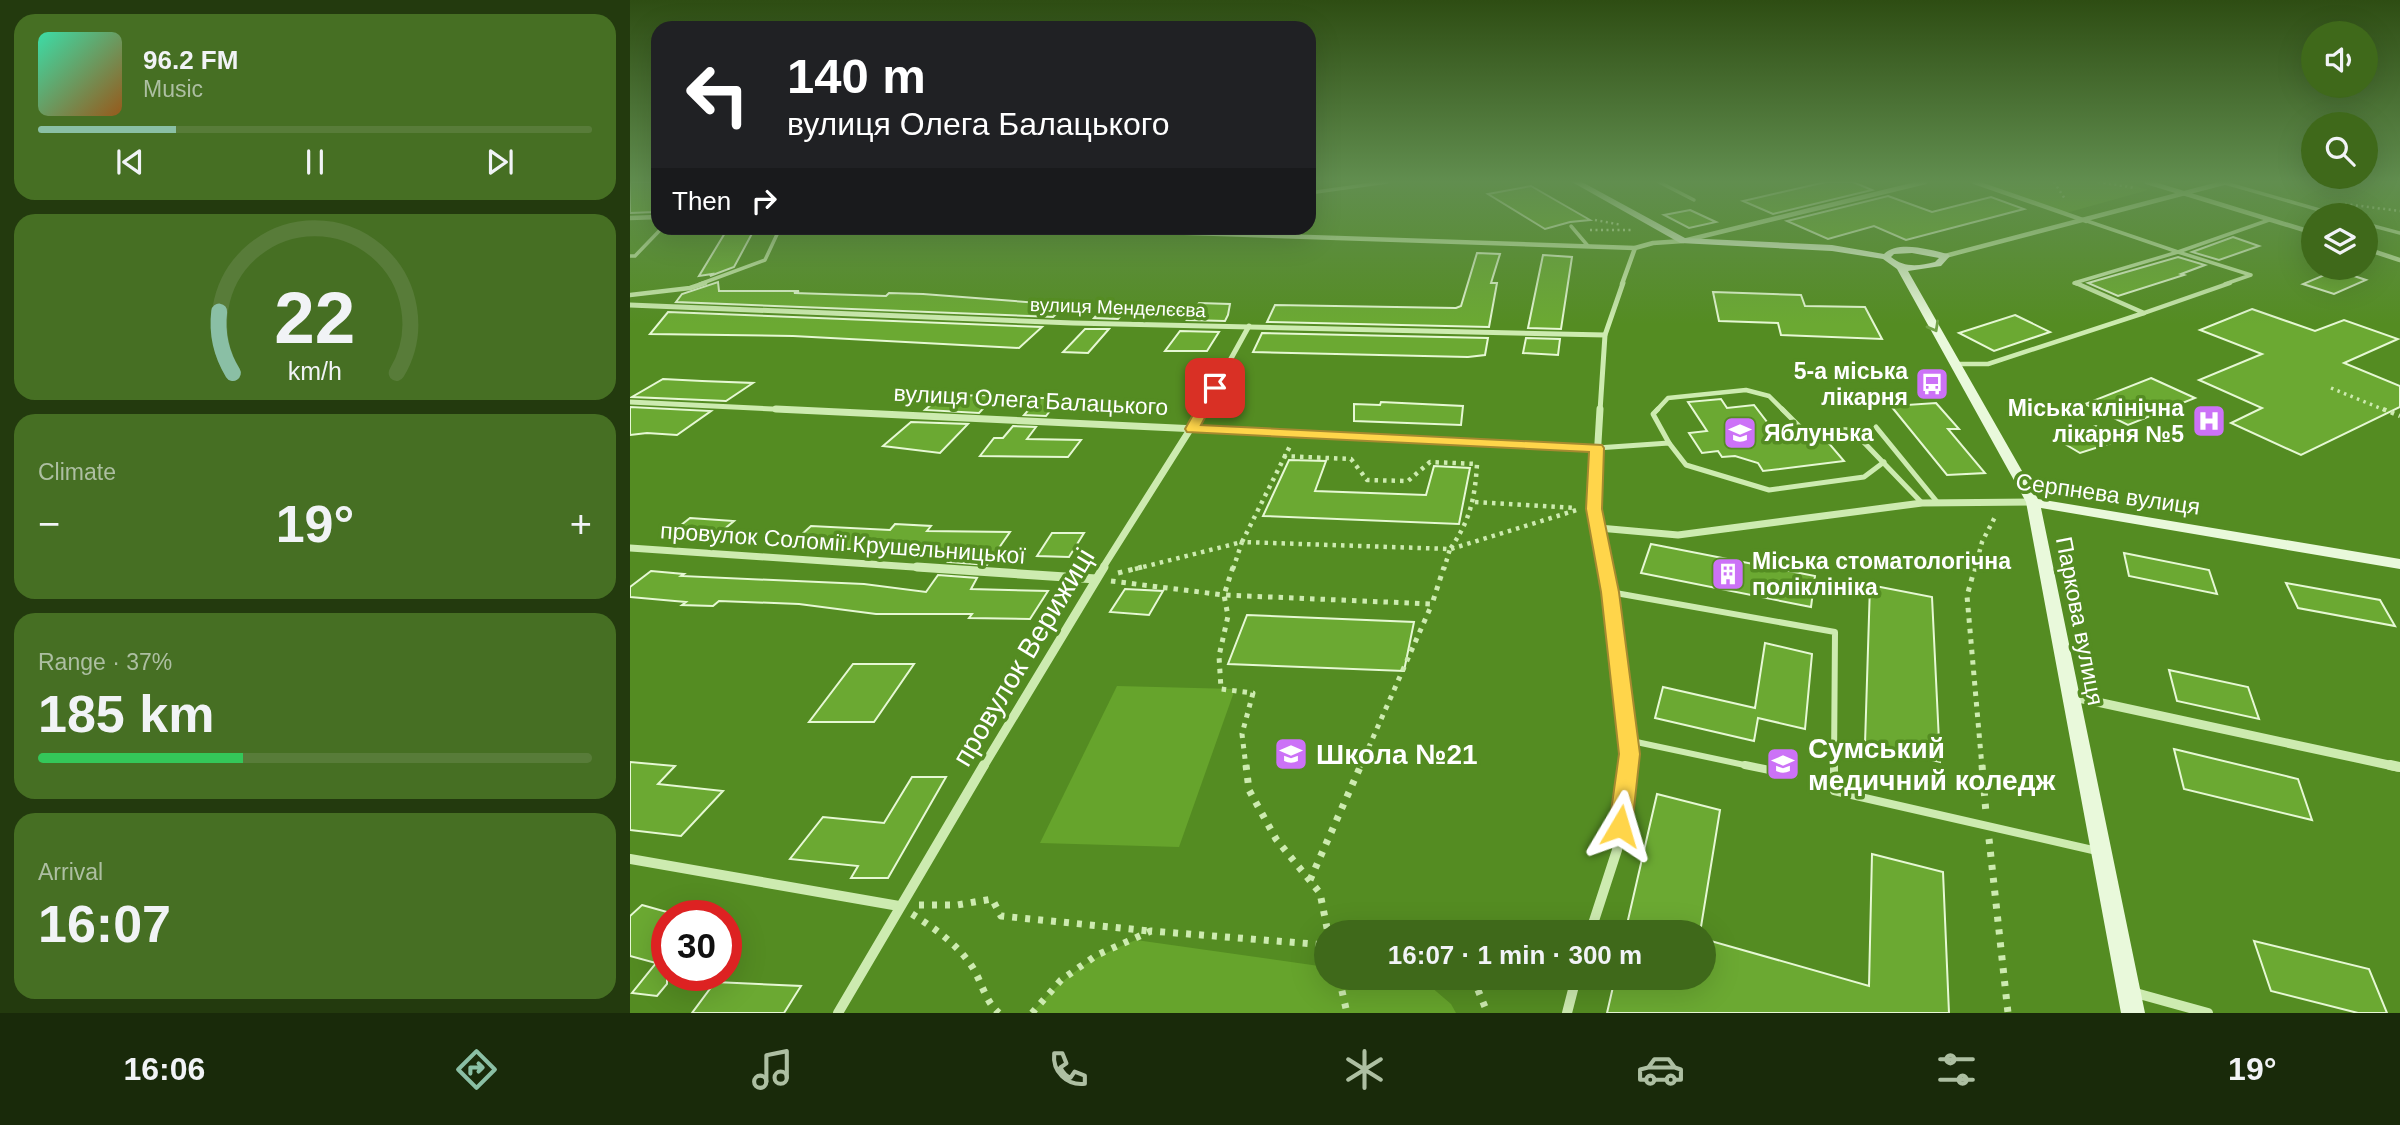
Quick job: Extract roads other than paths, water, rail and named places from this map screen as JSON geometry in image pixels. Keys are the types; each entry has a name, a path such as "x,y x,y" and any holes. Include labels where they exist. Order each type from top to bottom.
{"main road":[{"path":"1662,229 1683,241 1832,248 1886,257 1901,267 1924,268 1938,264 1945,256"},
{"path":"1886,257 1891,252 1912,250 1945,256"},
{"name":"Паркова вулиця","path":"1901,267 2033,502 2133,1013"},
{"name":"Серпнева вулиця","path":"2033,502 2400,564"}],"street":[{"path":"1264,235 1636,248 1653,243 1683,241 1731,229"},
{"path":"1945,256 2053,229"},
{"path":"1594,920 1617,850 1629,754 1610,592 1594,509 1597,448 1605,335 1636,248"},
{"path":"2378,253 2400,260"},
{"name":"вулиця Менделєєва","path":"630,305 1073,323 1605,335"},
{"name":"провулок Верижиці","path":"838,1013 899,906 1096,579 1192,429 1249,326"},
{"name":"вулиця Олега Балацького","path":"630,402 1597,448"},
{"name":"Серпнева вулиця","path":"1599,528 1678,535 1922,503 2033,502"},
{"name":"провулок Соломії Крушельницької","path":"630,548 1096,579"},
{"path":"2070,697 2400,767"},
{"path":"630,859 899,906"},
{"path":"1567,1013 1573,990"},
{"path":"2128,991 2208,1013"}],"lane":[{"path":"1575,229 1588,246"},
{"path":"1955,364 1989,364 2251,275 2112,229"},
{"path":"2144,313 2074,283 2242,229"},
{"path":"630,256 635,256 655,235"},
{"path":"630,295 690,288 765,260 777,235"},
{"path":"1884,462 1864,477 1769,490 1686,465 1653,414 1668,398 1746,390 1769,396 1801,428 1852,430 1884,462 1922,503"},
{"path":"1877,427 1938,503"},
{"path":"1597,448 1670,443"},
{"path":"1610,592 1835,632 1834,791 2100,851"},
{"path":"1627,740 1794,775"}],"place":[{"name":"5-а міська лікарня","path":"1932,384"},
{"name":"Міська клінічна лікарня №5","path":"2209,421"},
{"name":"Яблунька","path":"1740,433"},
{"name":"Міська стоматологічна поліклініка","path":"1728,574"},
{"name":"Школа №21","path":"1291,754"},
{"name":"Сумський медичний коледж","path":"1783,764"}]}
